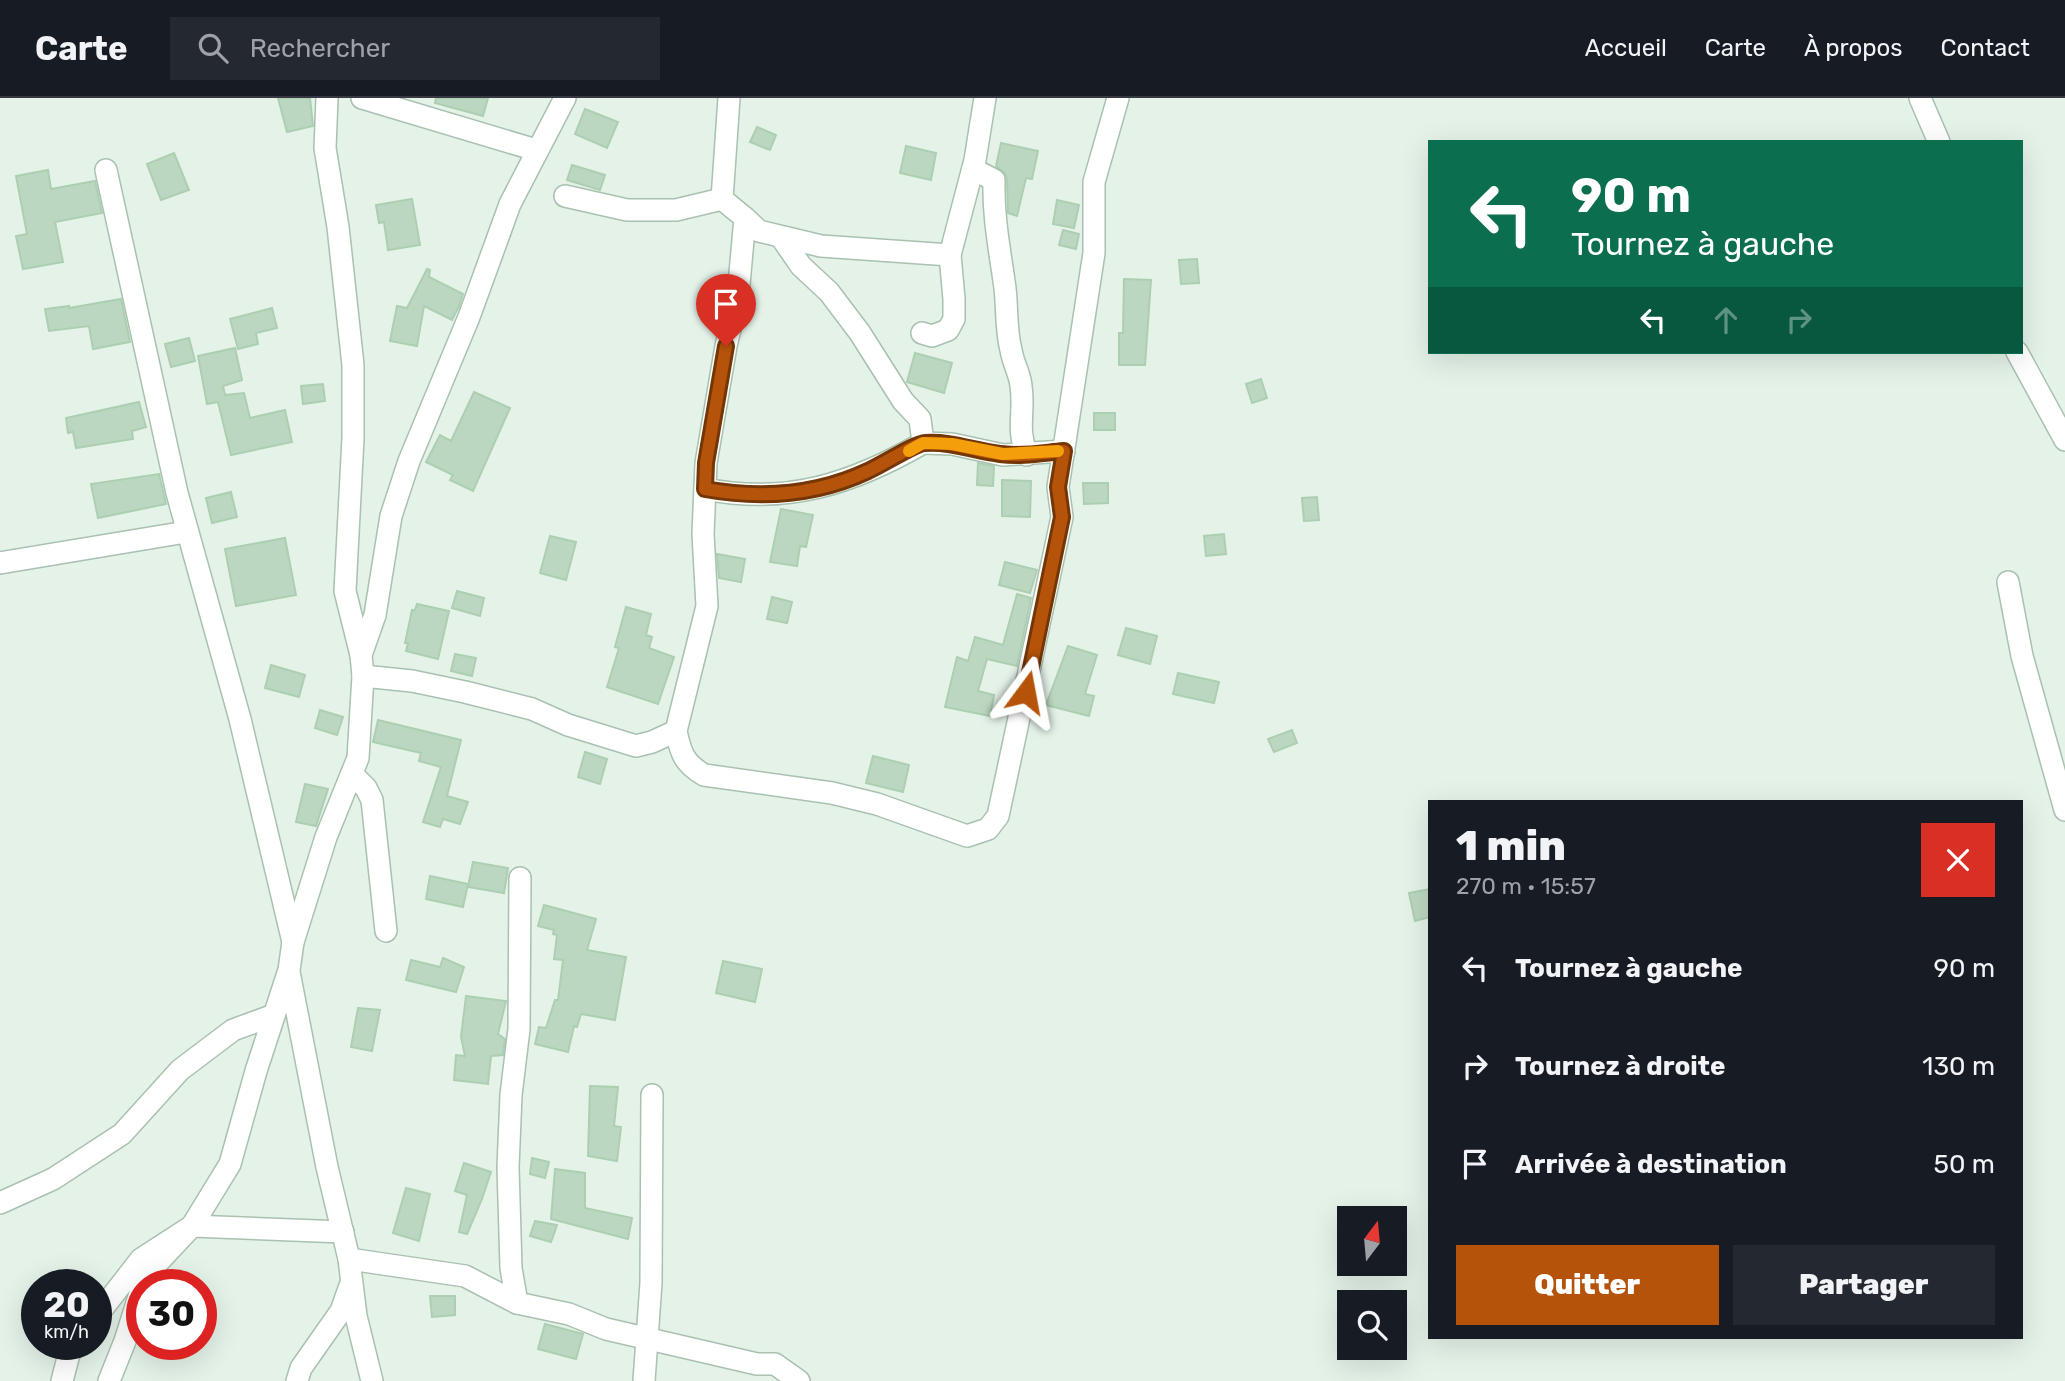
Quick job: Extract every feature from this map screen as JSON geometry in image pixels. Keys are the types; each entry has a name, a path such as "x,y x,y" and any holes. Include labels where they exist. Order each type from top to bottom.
{"street":[{"path":"152,1269 192,1226 230,1164 326,837 358,758 363,676 361,655 345,591 353,438 353,365 338,226 325,148 327,98"},
{"path":"362,98 536,150"},
{"path":"361,655 375,615 391,516 409,461 469,317 510,204 565,98"},
{"path":"723,199 729,98"},
{"path":"922,333 932,336 948,330 954,318 950,255 973,169 985,98"},
{"path":"745,218 738,295 726,346 706,463 703,534 707,606 676,731 680,749 689,766 704,775 832,793 877,804 967,835 988,829 998,816 1062,517 1058,487 1094,253 1094,183 1118,98"},
{"path":"1920,98 1938,140"},
{"path":"973,169 994,180 994,226 1005,284 1004,312 1011,351 1021,383 1023,402 1020,437 1027,455"},
{"path":"106,170 186,532 240,719 293,942"},
{"path":"565,195 628,210 676,210 723,199"},
{"path":"723,199 759,231 780,237 821,246 950,255"},
{"path":"780,237 801,266 829,292 860,333 903,401 920,419 923,443"},
{"path":"2018,354 2065,440"},
{"path":"705,489 734,494 790,494 824,488 858,476 923,443 952,444 1003,454 1027,455 1064,451"},
{"path":"0,563 186,532"},
{"path":"2008,582 2022,656 2065,810"},
{"path":"363,676 412,681 532,709 568,725 636,746 652,743 676,731"},
{"path":"352,775 366,788 372,800 386,931"},
{"path":"517,1303 511,1268 508,1167 511,1095 519,1029 520,878"},
{"path":"289,970 327,1167 349,1259 356,1316 372,1381"},
{"path":"0,1203 53,1179 122,1134 180,1070 233,1030 274,1015"},
{"path":"644,1381 651,1283 652,1096"},
{"path":"112,1296 141,1259 192,1226 343,1233"},
{"path":"349,1259 465,1276 517,1303 569,1314 606,1329 757,1364 775,1364 799,1381"},
{"path":"297,1381 301,1368 341,1311 352,1281"},
{"path":"109,1381 126,1338"},
{"path":"62,1381 67,1360"}],"building":[{"path":"278,98 310,98 313,126 287,132"},
{"path":"436,98 488,98 483,116 435,103"},
{"path":"585,109 618,122 607,148 575,134"},
{"path":"757,127 776,135 770,150 750,142"},
{"path":"1001,143 1038,151 1032,179 1026,178 1017,216 1008,213 1007,179 1005,173 996,166"},
{"path":"906,146 936,153 931,180 900,173"},
{"path":"174,153 189,190 161,200 147,164"},
{"path":"572,165 605,175 600,190 567,180"},
{"path":"48,170 51,189 95,181 102,213 55,222 63,262 23,269 16,236 27,234 16,176"},
{"path":"412,199 420,245 388,250 384,222 379,223 376,205"},
{"path":"1057,200 1079,205 1074,228 1053,224"},
{"path":"1063,230 1079,234 1076,249 1059,245"},
{"path":"1197,259 1199,283 1181,284 1179,260"},
{"path":"427,269 430,270 429,277 463,294 452,320 424,306 417,346 390,341 397,306 407,308"},
{"path":"1124,279 1151,280 1145,365 1119,365 1119,333 1123,333"},
{"path":"121,299 130,342 93,349 89,326 49,331 45,309 69,308"},
{"path":"272,308 277,328 256,333 258,344 238,349 230,319"},
{"path":"189,338 195,361 171,367 165,344"},
{"path":"235,348 242,380 223,386 225,395 244,393 250,418 285,410 292,442 231,455 218,402 207,404 198,356"},
{"path":"915,353 952,363 944,393 907,382"},
{"path":"1261,379 1267,398 1252,403 1246,384"},
{"path":"323,384 325,401 303,404 301,386"},
{"path":"474,392 510,408 473,491 450,480 453,475 426,462 440,435 451,441"},
{"path":"139,402 146,427 132,431 133,439 76,448 73,432 68,433 66,418"},
{"path":"1094,413 1115,413 1115,430 1094,430"},
{"path":"978,463 994,466 993,486 977,485"},
{"path":"159,474 166,504 98,518 91,484"},
{"path":"1002,480 1031,481 1030,517 1002,516"},
{"path":"1083,483 1108,483 1108,503 1084,504"},
{"path":"231,492 237,517 212,523 206,498"},
{"path":"1317,497 1319,520 1304,521 1302,498"},
{"path":"781,509 813,515 806,547 800,546 797,566 770,562"},
{"path":"1224,534 1226,554 1206,556 1204,536"},
{"path":"550,536 576,542 566,580 540,573"},
{"path":"285,538 296,595 236,606 225,549"},
{"path":"717,554 745,559 741,582 719,578"},
{"path":"1005,562 1037,570 1030,593 999,585"},
{"path":"457,591 484,598 480,616 452,608"},
{"path":"1017,594 1031,598 1017,666 987,659 978,691 994,695 990,716 945,707 957,657 968,661 975,637 1003,645"},
{"path":"772,597 792,602 787,623 767,619"},
{"path":"417,604 449,611 438,659 406,651 408,643 405,643 412,610 415,610"},
{"path":"626,607 651,614 646,635 652,637 649,648 674,657 658,704 607,687 619,648 615,647"},
{"path":"1126,628 1157,636 1150,664 1118,655"},
{"path":"1068,646 1097,655 1085,694 1094,696 1089,716 1046,705"},
{"path":"455,654 476,658 472,676 451,671"},
{"path":"271,665 305,675 299,697 265,688"},
{"path":"1178,673 1219,682 1214,703 1173,694"},
{"path":"320,710 343,717 337,735 315,728"},
{"path":"378,720 461,740 447,796 468,802 460,824 443,819 440,827 423,822 441,767 419,761 421,753 373,742"},
{"path":"1292,730 1297,743 1274,752 1268,739"},
{"path":"585,752 607,759 600,784 578,777"},
{"path":"873,756 909,765 903,792 866,783"},
{"path":"305,784 328,789 316,826 296,822"},
{"path":"473,862 508,868 504,893 468,887"},
{"path":"430,876 468,884 463,907 426,899"},
{"path":"1428,889 1428,918 1415,921 1409,893"},
{"path":"544,905 596,919 587,950 626,957 615,1020 581,1014 577,1027 574,1026 568,1052 535,1044 539,1027 546,1028 555,1000 558,1000 563,960 554,959 557,935 553,934 554,930 538,926"},
{"path":"443,958 464,967 456,992 406,980 411,960 440,967"},
{"path":"723,961 762,969 755,1002 716,993"},
{"path":"466,996 506,1001 498,1034 505,1039 503,1055 491,1056 488,1084 454,1080 456,1055 465,1056 461,1037"},
{"path":"358,1008 380,1010 372,1051 351,1047"},
{"path":"590,1086 618,1087 614,1126 621,1127 617,1161 588,1156"},
{"path":"532,1158 549,1162 545,1178 530,1174"},
{"path":"464,1163 491,1172 467,1234 459,1232 467,1195 455,1191"},
{"path":"555,1169 585,1173 585,1208 632,1218 628,1239 551,1219"},
{"path":"406,1188 430,1194 419,1241 393,1233"},
{"path":"535,1221 557,1225 551,1242 530,1236"},
{"path":"430,1296 455,1296 455,1315 432,1317"},
{"path":"545,1324 583,1334 576,1359 538,1349"}],"slow traffic":[{"path":"909,451 923,443 952,444 1003,454 1058,451"}],"route":[{"path":"726,346 706,463 705,489 734,494 790,494 824,488 858,476 923,443 952,444 1003,454 1064,451 1058,487 1062,517 1026,692"}]}
